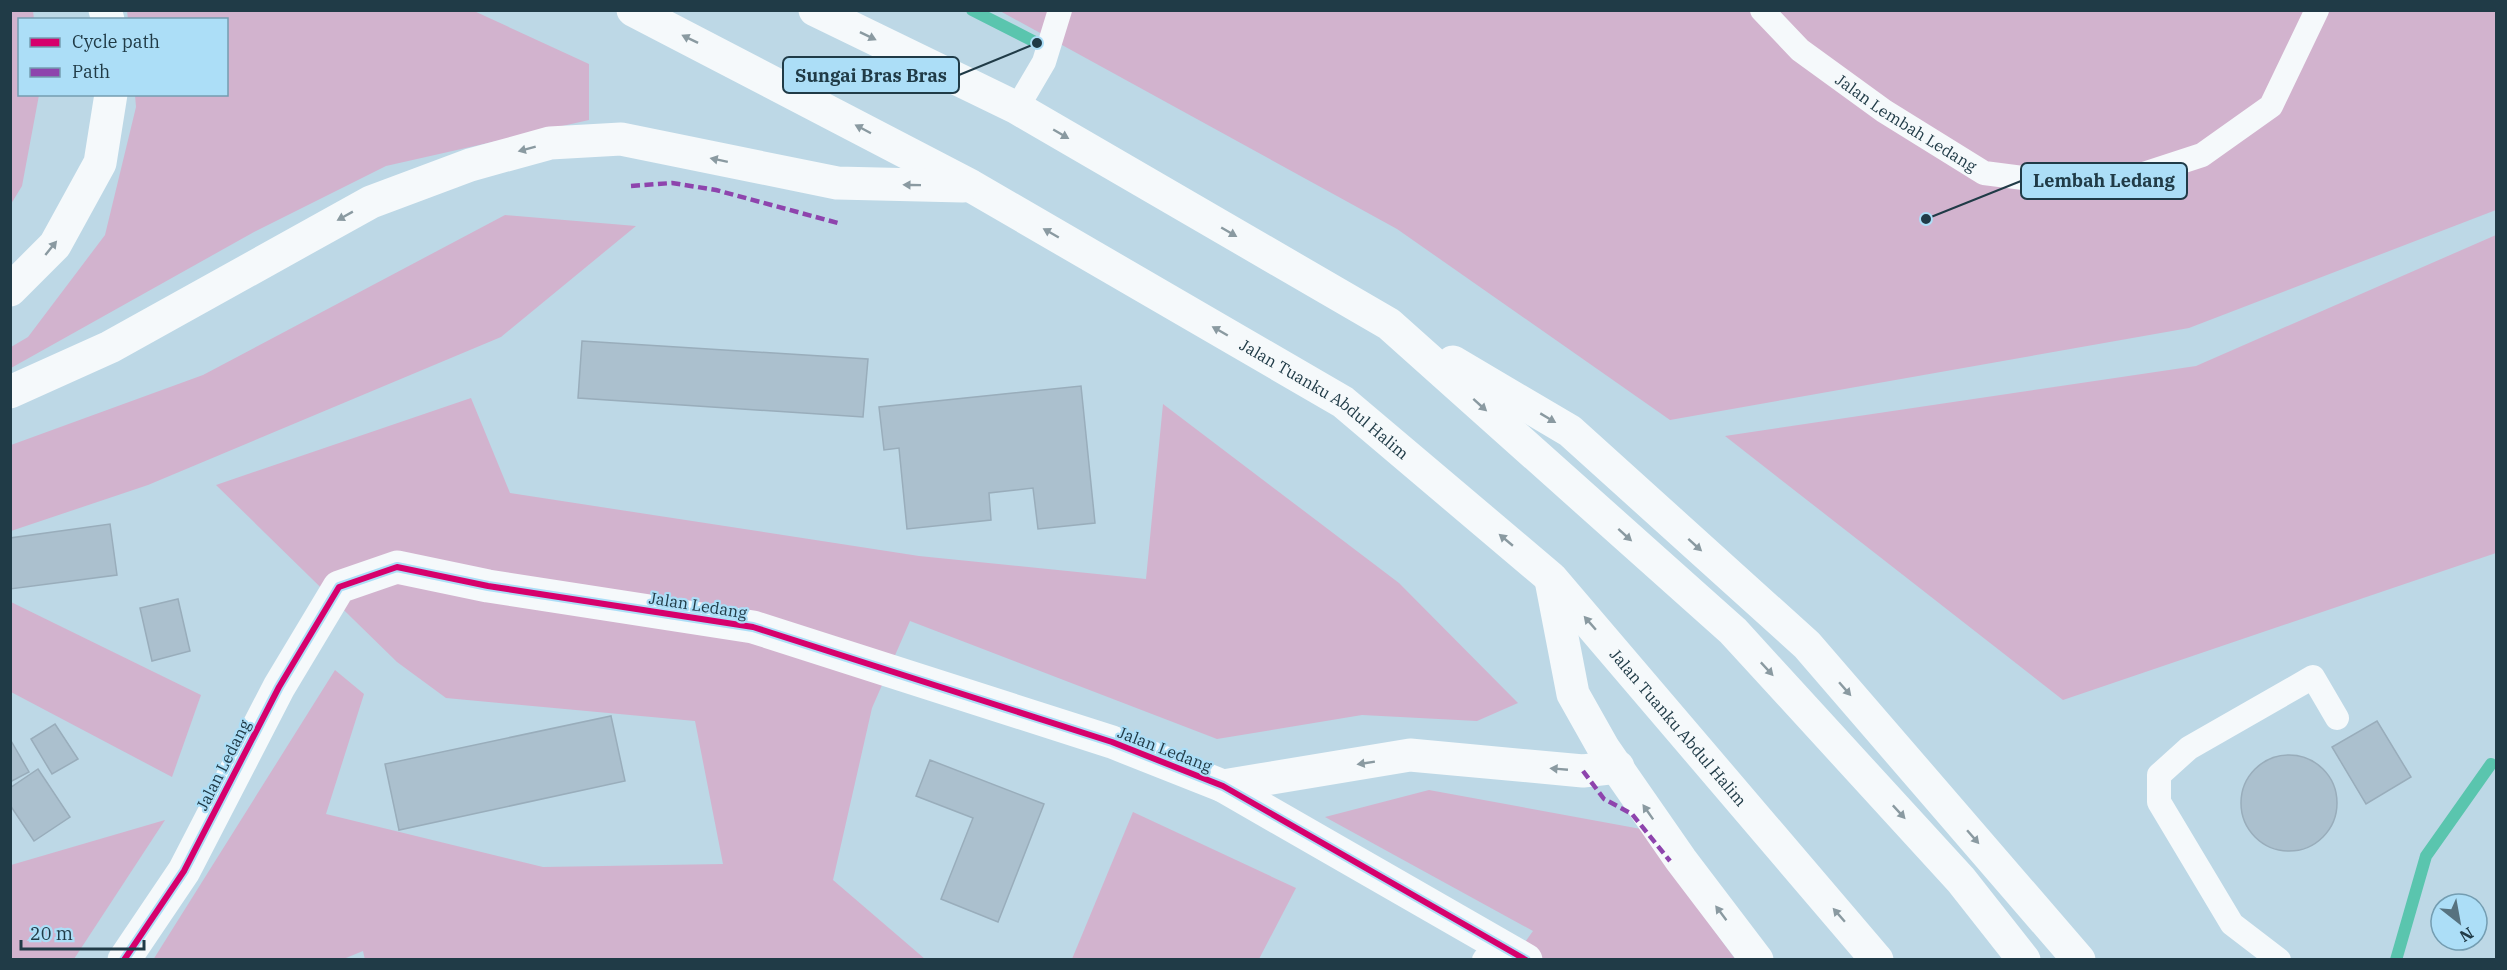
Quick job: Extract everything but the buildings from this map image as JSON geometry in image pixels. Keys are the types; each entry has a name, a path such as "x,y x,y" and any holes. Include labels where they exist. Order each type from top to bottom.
{"main road":[{"name":"Jalan Tuanku Abdul Halim","path":"633,10 970,186 1343,402 1551,578 1877,960"},
{"path":"815,10 1017,108 1570,431 1807,645 2070,949"},
{"path":"10,290 55,245 100,163 111,96"},
{"path":"10,392 110,347 371,202 470,165 550,143 621,139 837,183 970,186"},
{"path":"1389,324 1733,632 1961,880 2024,960"},
{"name":"Jalan Ledang","path":"124,960 184,871 279,687 339,587 397,567 488,586 753,627 1112,742 1223,786 1491,951 1526,960"},
{"path":"1551,578 1573,694 1604,750 1681,860 1757,960"},
{"path":"1223,786 1410,755 1583,771 1618,767"}],"lane":[{"path":"1017,108 1044,62 1060,10"},
{"name":"Jalan Lembah Ledang","path":"1762,10 1800,50 1884,111 1984,173 2101,188 2202,155 2271,106 2317,10"},
{"path":"2278,960 2232,924 2159,802 2158,775 2189,748 2313,677 2337,718"}],"shaded area":[{"path":"11,10 33,11 34,18 18,18 18,96 39,96 22,186 11,204"},
{"path":"127,11 474,11 589,64 589,120 386,166 254,232 11,368 11,347 28,337 105,235 136,107 135,96 228,96 228,18 128,18"},
{"path":"1000,11 2496,11 2496,210 2189,328 1670,420 1397,229"},
{"path":"505,215 636,226 501,337 148,485 11,531 11,445 203,375"},
{"path":"2496,235 2496,553 2063,700 1725,436 2196,366"},
{"path":"471,398 510,493 919,556 1146,579 1163,404 1399,583 1518,703 1477,721 1362,715 1217,739 910,621 872,708 833,880 925,959 365,960 363,951 341,960 153,960 335,670 364,694 326,814 543,867 723,864 695,721 446,698 397,662 216,485"},
{"path":"11,602 201,695 172,777 11,692"},
{"path":"1429,790 1641,829 1735,959 1513,959 1533,931 1325,817"},
{"path":"1133,812 1296,888 1259,959 1072,959"},
{"path":"165,820 74,959 11,959 11,865"}],"waterway":[{"path":"972,10 1037,43"},
{"path":"2396,960 2426,856 2491,764"}],"marked path":[{"path":"631,186 672,183 716,190 838,223"},
{"path":"1583,771 1604,799 1632,814 1670,861"}],"cycle path":[{"path":"124,960 184,871 279,687 339,587 397,567 488,586 753,627 1112,742 1223,786 1526,960"}],"place":[{"name":"Sungai Bras Bras","path":"1037,43"},
{"name":"Lembah Ledang","path":"1926,219"}]}
